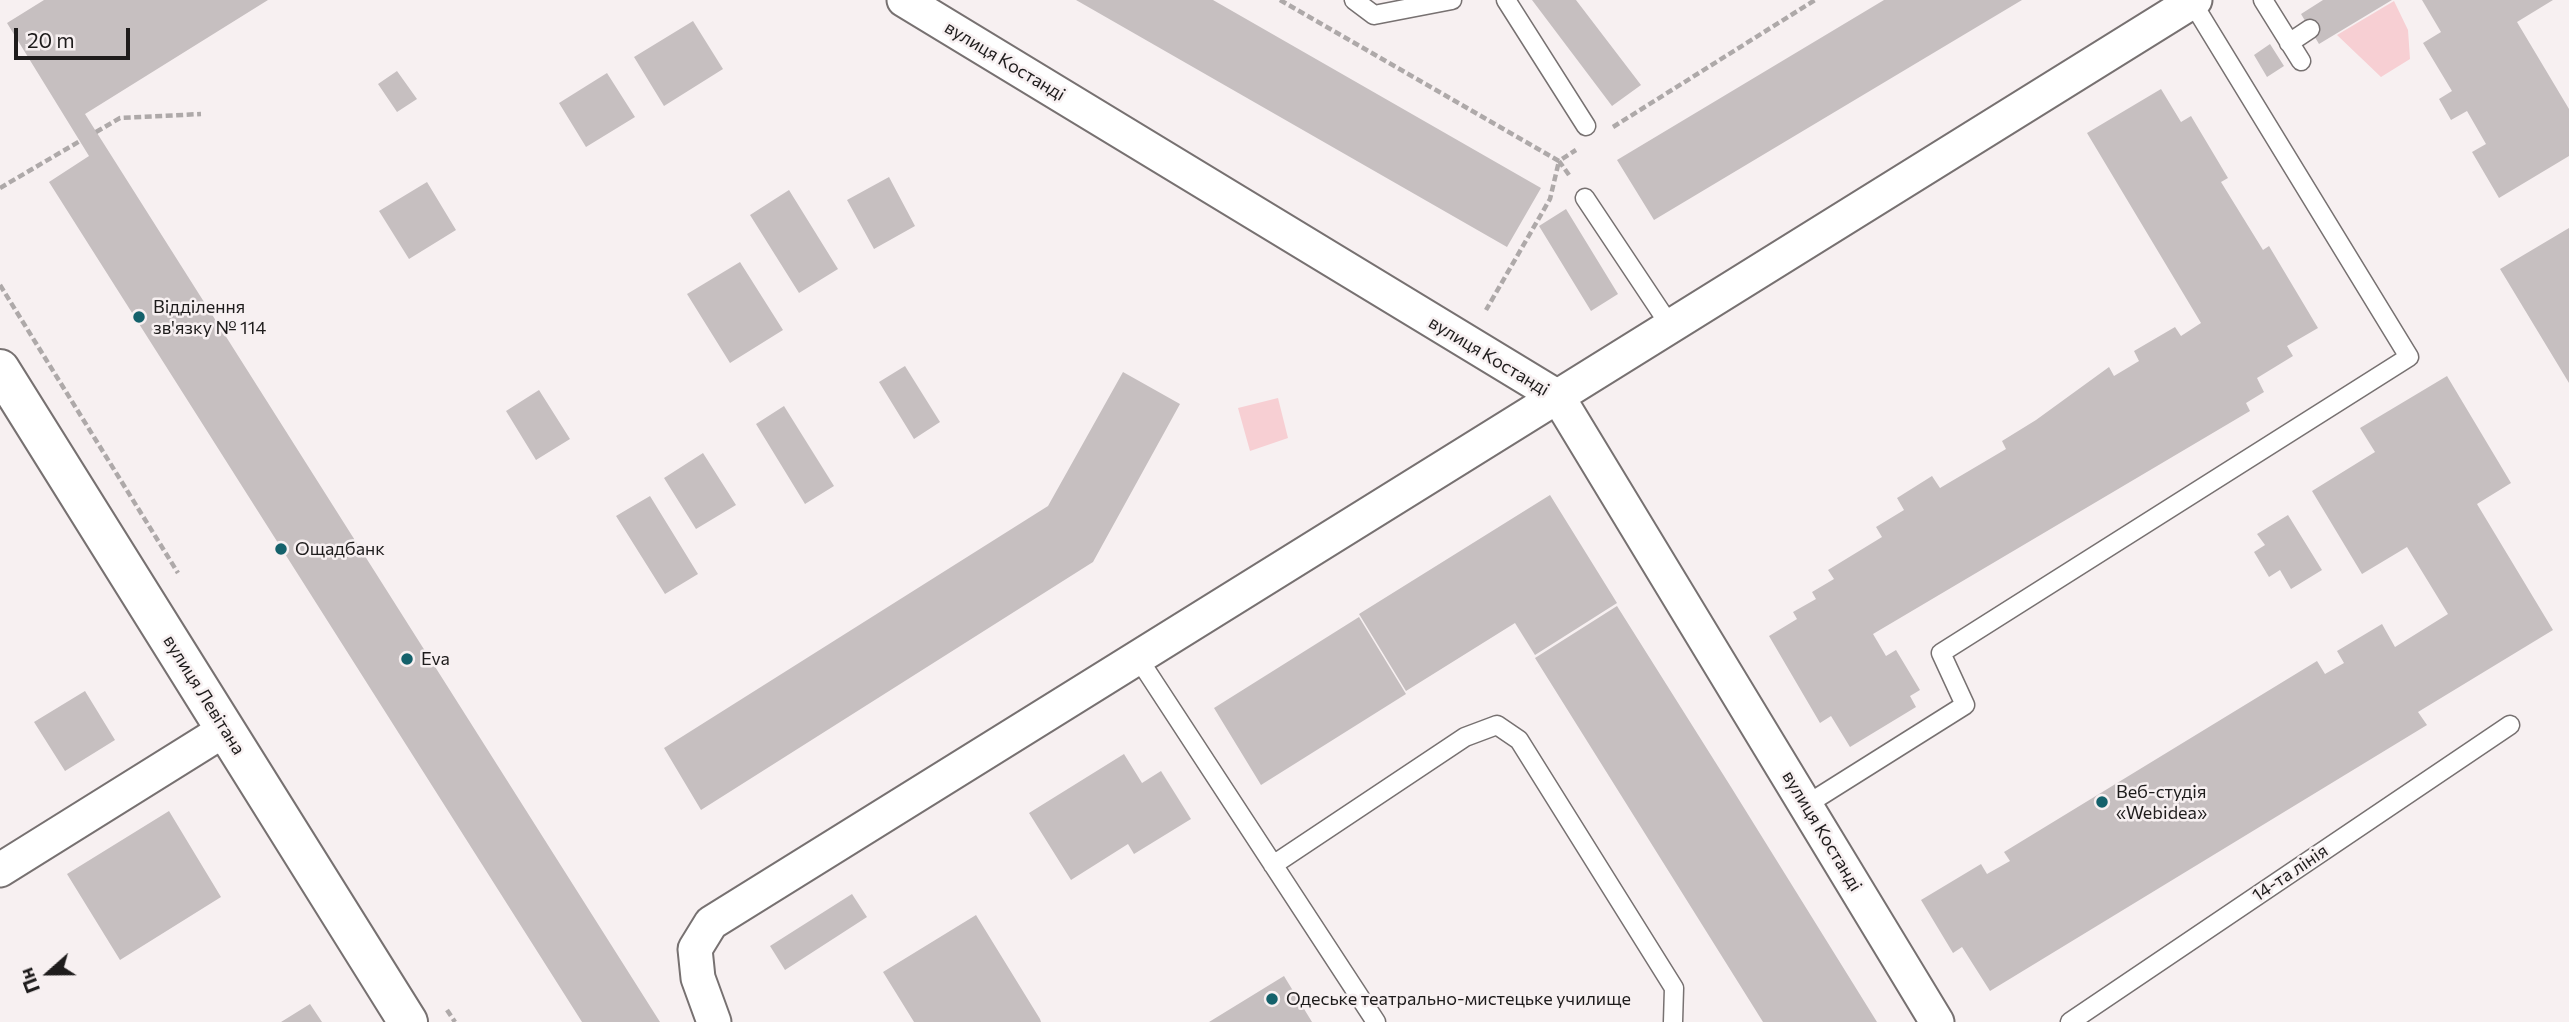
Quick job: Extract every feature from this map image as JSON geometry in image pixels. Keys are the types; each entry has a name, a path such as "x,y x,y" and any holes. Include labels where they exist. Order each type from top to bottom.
{"main road":[{"name":"вулиця Левітана","path":"0,369 10,408 226,729 408,1022"}],"street":[{"name":"вулиця Костанді","path":"904,0 1558,397 1937,1022"},
{"path":"714,1022 698,978 695,949 711,923 2193,1"},
{"path":"0,870 226,729"}],"lane":[{"path":"1354,0 1374,16 1452,0"},
{"path":"1506,0 1586,126"},
{"path":"2263,0 2301,61"},
{"path":"1806,805 1965,705 1941,653 2409,357 2193,1"},
{"path":"2289,43 2310,29"},
{"path":"1585,198 1671,327"},
{"path":"1138,658 1376,1022"},
{"path":"1273,865 1465,737 1497,725 1519,740 1674,988 1673,1022"},
{"name":"14-та лінія","path":"2070,1022 2510,725"}],"path":[{"path":"1280,0 1559,161 1585,198"},
{"path":"1605,132 1815,0"},
{"path":"96,132 120,118 201,114"},
{"path":"0,188 80,141"},
{"path":"1467,342 1550,199 1559,161 1582,147"}],"shaded area":[{"path":"2394,1 2408,30 2410,59 2381,77 2337,35"},
{"path":"1278,398 1288,438 1250,451 1238,408"}],"building":[{"path":"44,0 268,0 85,114 660,1022 582,1022 49,182 89,156 7,23"},
{"path":"1076,0 1213,0 1541,188 1507,247"},
{"path":"1532,0 1576,0 1641,85 1612,106"},
{"path":"1884,0 2022,0 1654,220 1617,160"},
{"path":"2323,0 2392,0 2319,44 2301,14"},
{"path":"2422,0 2553,0 2517,22 2569,109 2569,156 2499,198 2472,152 2486,144 2467,111 2451,120 2439,99 2452,91 2423,43 2441,32"},
{"path":"693,21 723,69 664,106 634,57"},
{"path":"2270,44 2284,66 2267,77 2254,55"},
{"path":"397,71 417,99 397,112 378,84"},
{"path":"607,73 635,117 586,147 559,103"},
{"path":"2161,89 2181,122 2191,116 2228,178 2221,182 2263,250 2269,246 2318,328 2287,346 2293,356 2257,378 2264,392 2246,403 2250,411 1873,634 1886,656 1896,650 1920,690 1910,696 1916,707 1850,747 1831,716 1820,723 1769,636 1797,619 1793,612 1816,599 1812,592 1834,579 1828,570 1882,537 1876,527 1904,510 1897,498 1932,476 1940,488 2006,449 2002,441 2109,367 2114,376 2139,361 2134,351 2175,327 2181,336 2201,323 2087,133"},
{"path":"889,177 915,226 874,249 847,200"},
{"path":"427,182 456,230 409,259 379,211"},
{"path":"789,190 838,269 799,293 750,215"},
{"path":"1566,209 1618,294 1591,311 1539,226"},
{"path":"2569,228 2569,383 2500,269"},
{"path":"740,262 783,330 730,363 687,294"},
{"path":"905,366 940,422 914,439 879,382"},
{"path":"1123,372 1180,404 1093,562 701,810 664,748 1048,506"},
{"path":"2447,376 2511,483 2477,504 2553,630 2418,712 2427,725 1990,991 1962,947 1953,953 1921,900 1981,864 1987,874 2010,861 2004,852 2317,661 2325,674 2344,663 2337,651 2382,624 2395,647 2448,614 2407,547 2362,574 2312,491 2375,452 2360,428"},
{"path":"539,390 570,439 536,460 506,411"},
{"path":"784,406 834,486 805,504 756,424"},
{"path":"703,453 736,505 696,529 664,478"},
{"path":"1550,495 1617,603 1535,655 1515,623 1406,691 1359,614"},
{"path":"650,496 698,574 665,594 616,516"},
{"path":"2288,515 2322,570 2291,589 2280,570 2269,577 2254,552 2265,545 2257,534"},
{"path":"1617,606 1877,1022 1763,1022 1535,658"},
{"path":"1359,617 1406,694 1261,785 1214,708"},
{"path":"85,691 115,740 65,771 34,722"},
{"path":"1124,754 1142,783 1161,771 1191,819 1134,854 1128,844 1071,880 1029,813"},
{"path":"169,811 221,897 120,960 67,874"},
{"path":"852,894 867,917 785,970 770,946"},
{"path":"976,915 1041,1022 914,1022 883,972"},
{"name":"Одеське театрально-мистецьке училище","path":"1284,976 1312,1022 1209,1022"},
{"path":"310,1004 322,1022 281,1022"}],"place":[{"name":"Відділення зв'язку № 114","path":"139,317"},
{"name":"Ощадбанк","path":"281,549"},
{"name":"Eva","path":"407,659"},
{"name":"Веб-студія «Webidea»","path":"2102,802"},
{"name":"Одеське театрально-мистецьке училище","path":"1272,999"}]}
